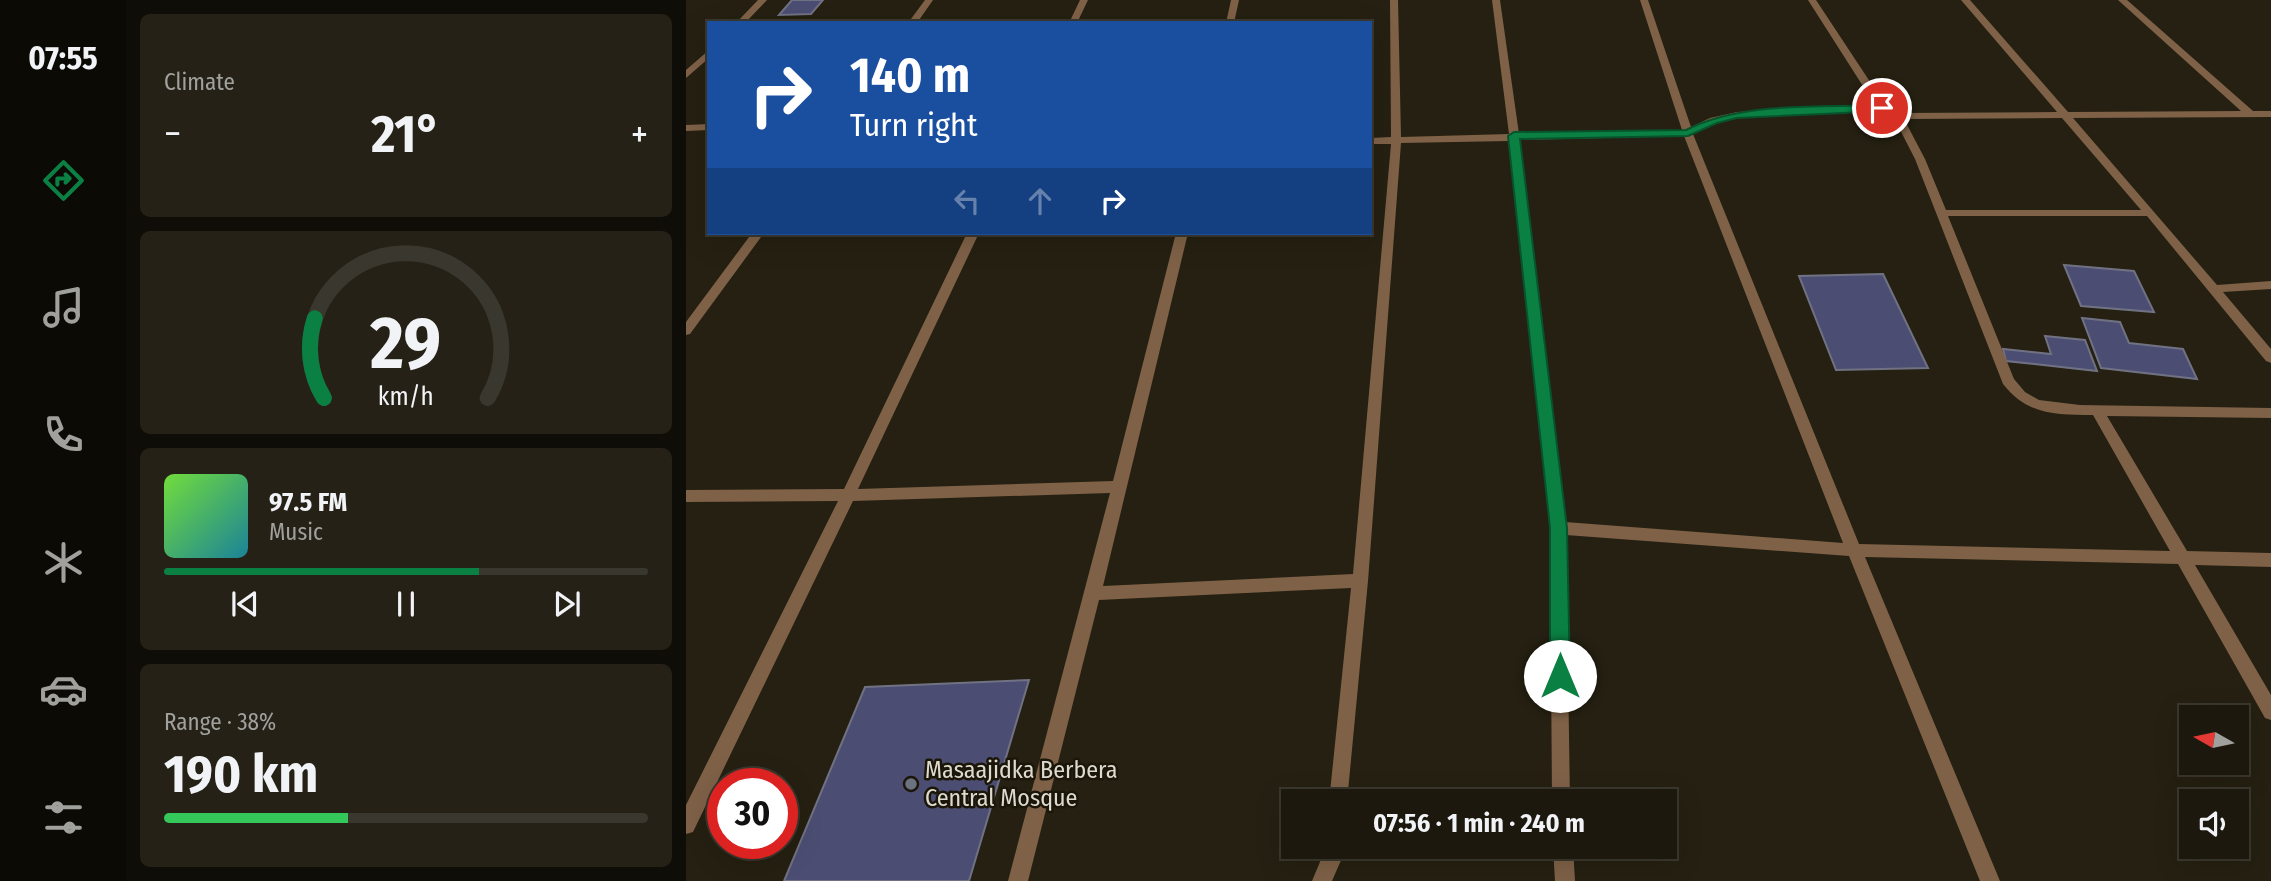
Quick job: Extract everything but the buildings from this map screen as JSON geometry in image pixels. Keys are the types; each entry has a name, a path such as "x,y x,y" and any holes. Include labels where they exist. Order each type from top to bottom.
{"street":[{"path":"742,21 763,0"},
{"path":"913,21 929,0"},
{"path":"1074,21 1084,0"},
{"path":"1230,21 1235,0"},
{"path":"1339,789 1360,581 1396,141 1394,0"},
{"path":"1496,0 1558,528 1561,789"},
{"path":"1644,0 1688,133 1854,551 1990,881"},
{"path":"1812,0 1882,108"},
{"path":"1965,0 2150,213 2271,358"},
{"path":"2122,0 2250,114"},
{"path":"686,75 707,55"},
{"path":"1372,141 1688,133 1713,120 1737,115 1882,108 1898,116 2271,114"},
{"path":"1898,116 1920,159 2008,381 2020,396 2037,405 2097,410 2271,413"},
{"path":"686,128 707,127"},
{"path":"1942,213 2150,213"},
{"path":"686,331 757,235"},
{"path":"686,825 972,235"},
{"path":"1018,881 1182,235"},
{"path":"2214,289 2271,285"},
{"path":"2097,410 2271,712"},
{"path":"686,496 848,495 1119,487"},
{"path":"1558,528 1854,551 2271,560"},
{"path":"1093,593 1360,581"},
{"path":"1322,881 1332,859"},
{"path":"1564,859 1565,881"}],"place":[{"name":"Masaajidka Berbera Central Mosque","path":"911,784"}],"route":[{"path":"1560,676 1558,528 1514,136 1688,133 1713,120 1737,115 1882,108"}]}
